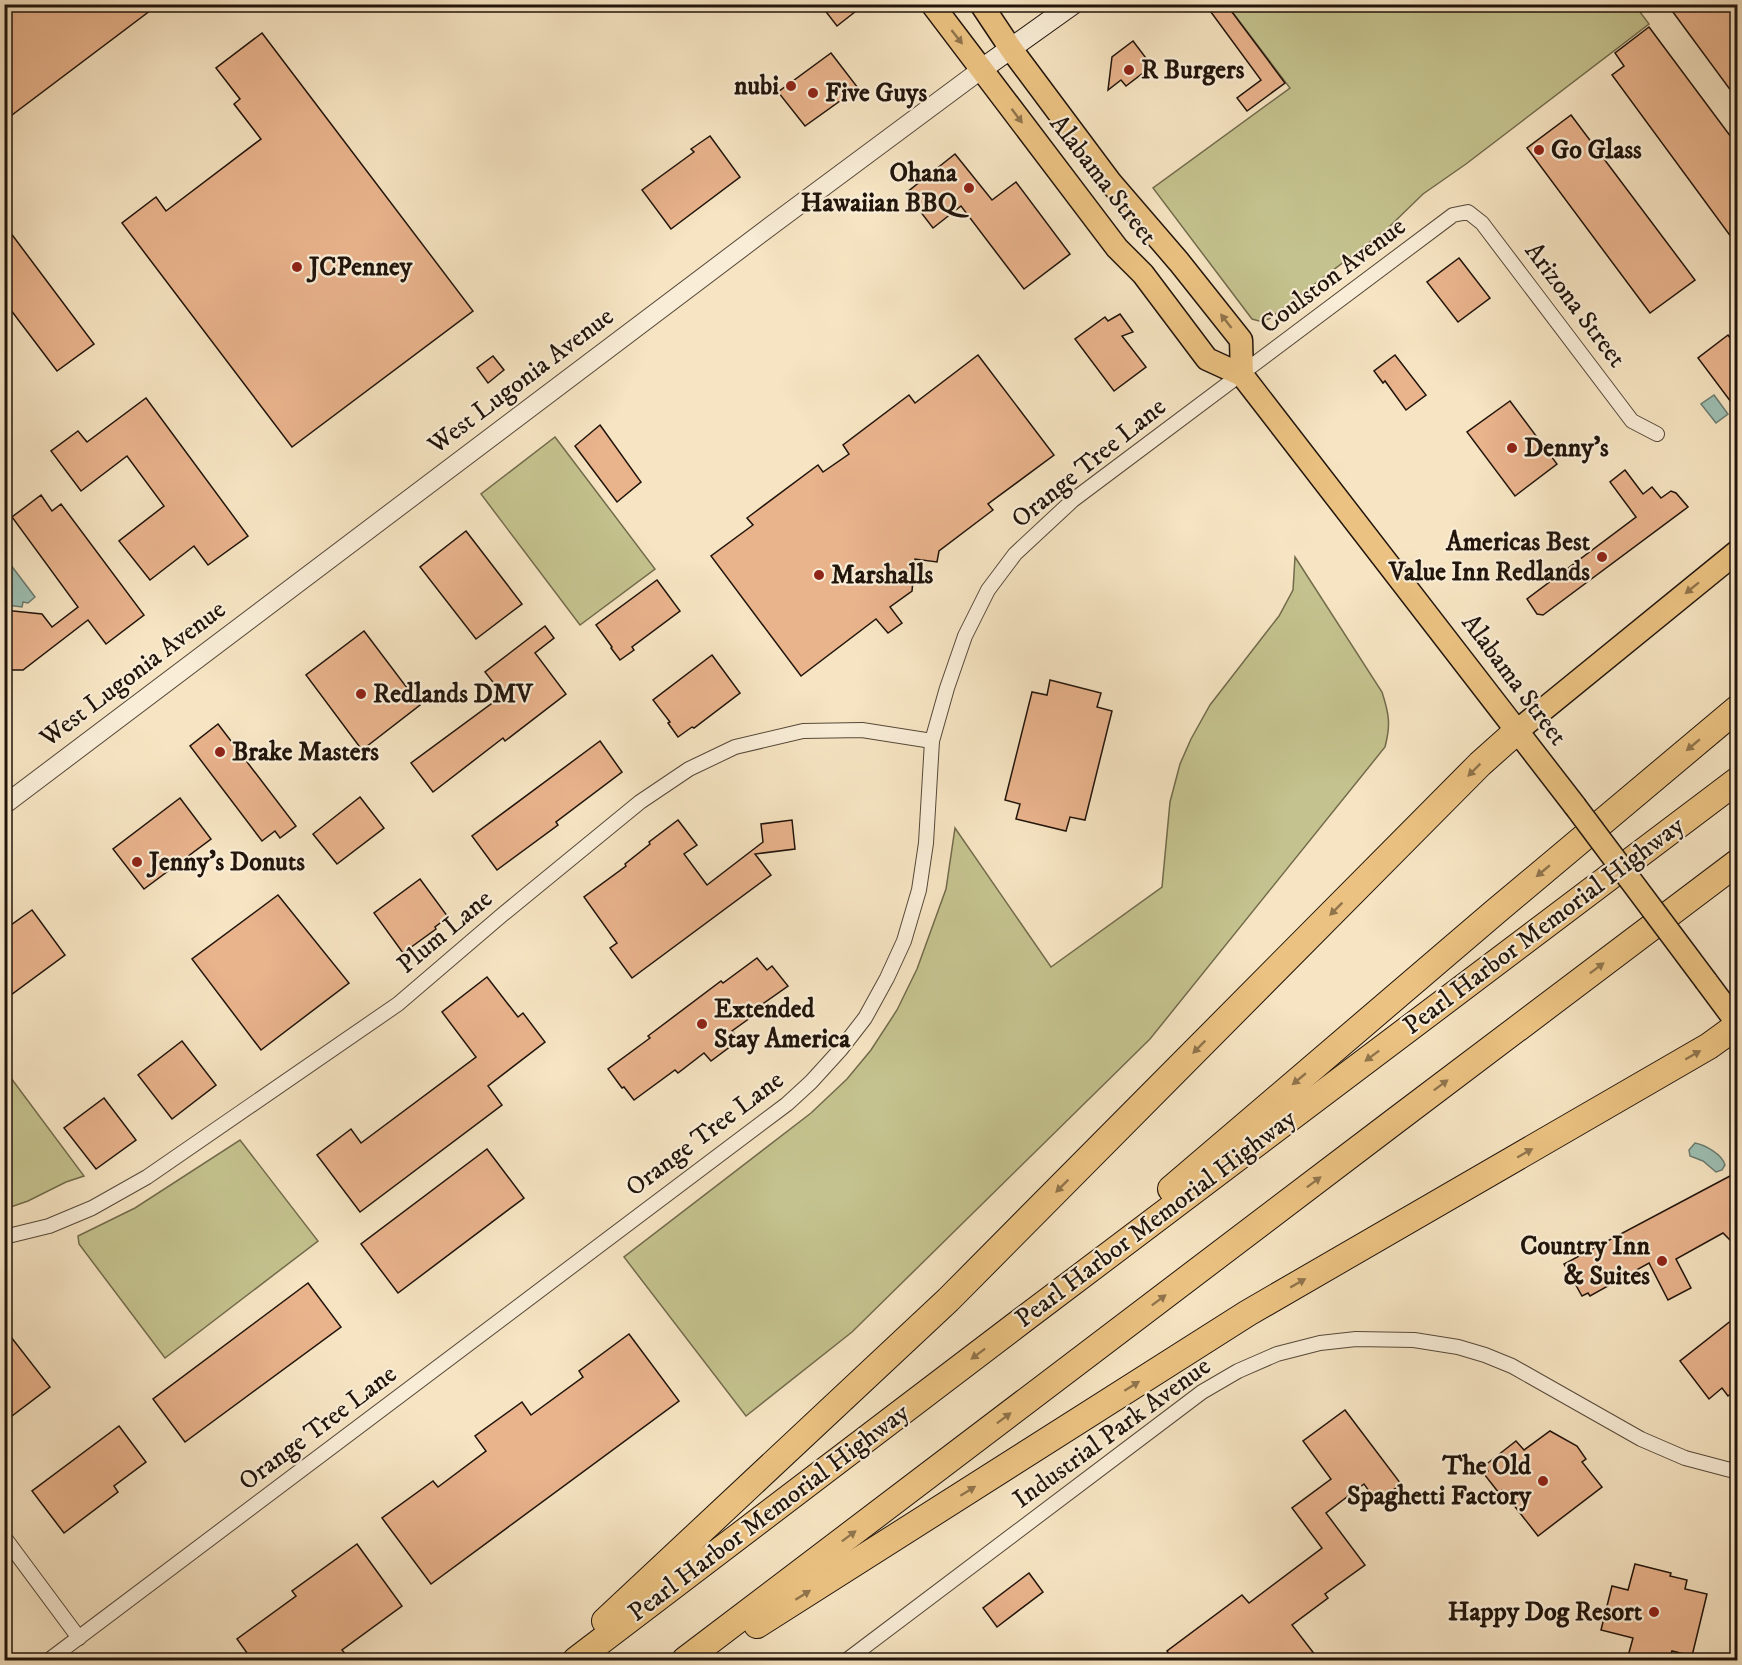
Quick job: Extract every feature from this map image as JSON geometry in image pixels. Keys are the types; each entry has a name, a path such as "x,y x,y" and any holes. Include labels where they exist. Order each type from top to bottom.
{"highway":[{"path":"1024,1319 1212,1153 1737,708"},
{"path":"562,1660 948,1300 1463,781 1517,731"},
{"name":"Pearl Harbor Memorial Highway","path":"576,1660 1737,780"},
{"path":"685,1660 1737,862"},
{"path":"1698,892 1737,878"},
{"path":"701,1660 1248,1313 1709,1046 1737,1024"}],"main road":[{"name":"Alabama Street","path":"932,4 1117,248 1143,274 1207,359 1242,375 1575,806 1737,1024"},
{"name":"Alabama Street","path":"981,4 1011,49 1111,183 1179,262 1240,340 1242,375"},
{"name":"West Lugonia Avenue","path":"982,69 1073,4"},
{"path":"1517,731 1737,551"}],"street":[{"name":"West Lugonia Avenue","path":"4,805 982,69"},
{"name":"Arizona Street","path":"1454,215 1468,212 1482,222 1632,421 1657,434"},
{"name":"Coulston Avenue","path":"1242,375 1454,215"},
{"name":"Orange Tree Lane","path":"49,1660 787,1104 811,1082 866,1018 904,941 919,890 926,843 932,741 965,636 988,590 1015,554 1074,500 1242,375"},
{"name":"Plum Lane","path":"4,1237 49,1226 92,1208 147,1177 398,1004 493,922 640,802 689,769 735,747 803,731 862,730 932,741"},
{"name":"Industrial Park Avenue","path":"848,1660 1202,1392 1238,1371 1277,1354 1320,1343 1356,1339 1414,1340 1458,1347 1485,1355 1512,1366 1641,1439 1685,1458 1737,1472"},
{"path":"4,1537 79,1638"}],"shaded area":[{"path":"1634,4 1649,24 1466,164 1423,194 1387,229 1269,319 1259,321 1252,319 1153,188 1290,88 1227,5"},
{"path":"555,437 655,569 580,625 481,494"},
{"path":"1295,557 1382,692 1388,719 1385,747 1150,1039 852,1332 746,1416 624,1257 811,1113 847,1079 871,1050 897,1010 917,969 946,889 955,828 1051,967 1162,887 1170,802 1180,764 1210,705 1279,616 1293,590"},
{"path":"5,1070 84,1176 5,1209"},
{"path":"240,1140 318,1241 165,1358 79,1244 78,1236 135,1208"}],"water":[{"path":"1714,395 1728,414 1716,423 1701,404"},
{"path":"4,556 35,597 28,603 23,602 22,607 7,605 8,600 5,600"},
{"path":"1695,1143 1708,1148 1720,1157 1725,1165 1722,1170 1716,1172 1703,1161 1690,1156 1689,1150"}],"building":[{"path":"4,4 159,4 4,121"},
{"path":"820,4 865,4 837,26"},
{"path":"1205,4 1226,4 1285,83 1247,111 1237,98 1261,80"},
{"path":"1667,4 1737,4 1737,99"},
{"path":"1649,27 1737,145 1737,245 1612,75 1624,66 1615,53"},
{"name":"JCPenney","path":"262,33 473,311 292,447 122,223 156,197 166,211 261,139 234,104 240,99 216,68"},
{"name":"R Burgers","path":"1133,41 1152,66 1126,86 1121,80 1108,90 1112,57"},
{"path":"831,53 858,88 805,126 778,92"},
{"path":"1571,115 1695,280 1650,313 1527,148"},
{"path":"710,136 740,177 671,229 642,190 694,152 691,149"},
{"path":"955,154 992,200 1016,182 1070,254 1024,289 961,206 933,228 906,193"},
{"path":"4,224 94,344 57,371 4,301"},
{"path":"1459,258 1490,298 1458,322 1427,282"},
{"path":"1120,314 1133,332 1122,336 1146,367 1114,391 1075,339 1105,317 1108,321"},
{"path":"1728,335 1737,347 1737,410 1698,358"},
{"path":"978,355 1054,455 988,504 993,510 939,551 937,562 915,559 912,591 890,607 902,623 888,633 876,619 801,676 711,556 753,525 747,518 818,465 823,472 849,454 843,445 909,395 915,403"},
{"path":"1395,355 1426,395 1406,410 1385,381 1383,383 1374,371"},
{"path":"493,356 504,370 488,383 477,368"},
{"path":"146,398 248,536 208,565 194,546 150,580 119,541 164,506 127,456 81,491 51,451 78,431 87,442"},
{"name":"Denny's","path":"1510,401 1557,464 1515,496 1467,432"},
{"path":"600,425 641,482 617,502 575,446"},
{"name":"Americas Best Value Inn Redlands","path":"1625,470 1643,494 1652,487 1661,498 1671,491 1676,493 1688,507 1543,615 1537,614 1527,599 1636,517 1610,482"},
{"path":"41,495 52,511 61,504 144,615 106,644 88,620 23,670 4,670 4,610 42,614 52,627 78,607 12,517"},
{"path":"466,531 522,604 476,639 420,567"},
{"path":"657,580 680,611 632,647 634,650 620,660 596,625"},
{"path":"545,626 554,638 535,653 566,694 505,741 503,738 433,792 411,763 503,695 485,672"},
{"path":"364,631 420,705 362,750 306,675"},
{"path":"712,655 740,693 694,728 692,727 678,737 653,700"},
{"path":"1050,680 1101,693 1097,707 1112,711 1085,820 1070,817 1066,831 1016,819 1020,804 1005,800 1032,692 1047,695"},
{"path":"218,724 296,826 280,838 275,831 262,841 190,746"},
{"path":"600,741 622,772 556,822 558,825 497,870 472,836"},
{"path":"360,797 384,828 337,864 313,834"},
{"path":"180,798 211,839 144,889 113,849"},
{"path":"678,820 697,845 684,854 707,885 763,842 761,824 792,820 795,849 755,854 771,875 632,978 610,948 617,943 584,897 626,866 625,864 650,844 649,842"},
{"path":"420,879 448,917 435,927 436,929 403,953 374,913"},
{"path":"278,895 349,983 261,1050 192,959"},
{"path":"32,910 65,955 4,1000 4,930"},
{"name":"Extended Stay America","path":"757,958 767,970 772,966 788,986 747,1015 750,1018 732,1031 739,1040 711,1061 704,1053 678,1073 675,1070 634,1100 608,1069 721,981 723,983"},
{"path":"487,977 518,1017 523,1013 545,1042 488,1086 502,1105 360,1212 317,1155 351,1129 361,1143 476,1057 442,1012"},
{"path":"182,1041 216,1085 172,1119 138,1075"},
{"path":"104,1098 136,1140 96,1169 64,1128"},
{"path":"487,1149 524,1198 398,1293 361,1244"},
{"path":"1730,1176 1737,1183 1737,1247 1723,1233 1676,1259 1691,1288 1668,1300 1649,1263 1590,1296 1588,1293 1582,1296 1564,1264"},
{"path":"308,1283 341,1327 185,1442 153,1399"},
{"path":"1737,1316 1737,1389 1728,1396 1722,1388 1709,1399 1680,1361"},
{"path":"4,1328 50,1387 4,1422"},
{"path":"629,1334 679,1401 431,1584 382,1518 433,1481 438,1487 486,1451 475,1436 522,1402 531,1415 583,1377 579,1371"},
{"path":"1345,1410 1401,1484 1377,1502 1364,1484 1326,1513 1365,1565 1325,1594 1328,1598 1292,1625 1319,1660 1173,1660 1167,1651 1242,1595 1249,1603 1322,1548 1292,1508 1331,1479 1303,1441"},
{"path":"119,1426 146,1462 114,1486 118,1492 64,1533 32,1491"},
{"name":"The Old Spaghetti Factory","path":"1550,1431 1577,1446 1586,1459 1582,1462 1602,1487 1538,1536 1502,1490 1499,1493 1484,1474 1488,1471 1484,1466 1516,1441 1524,1450"},
{"path":"357,1544 402,1606 342,1650 350,1660 252,1660 237,1639 296,1596 292,1591"},
{"name":"Happy Dog Resort","path":"1635,1564 1671,1573 1670,1576 1687,1580 1685,1589 1707,1594 1692,1656 1672,1651 1669,1660 1627,1660 1633,1638 1601,1630 1612,1586 1628,1590"},
{"path":"1029,1573 1043,1592 997,1627 983,1608"}],"place":[{"name":"R Burgers","path":"1129,70"},
{"name":"nubi","path":"791,86"},
{"name":"Five Guys","path":"813,93"},
{"name":"Go Glass","path":"1539,150"},
{"name":"Ohana Hawaiian BBQ","path":"969,188"},
{"name":"JCPenney","path":"297,267"},
{"name":"Denny's","path":"1512,448"},
{"name":"Americas Best Value Inn Redlands","path":"1602,557"},
{"name":"Marshalls","path":"819,575"},
{"name":"Redlands DMV","path":"361,694"},
{"name":"Brake Masters","path":"220,752"},
{"name":"Jenny's Donuts","path":"137,862"},
{"name":"Extended Stay America","path":"702,1024"},
{"name":"Country Inn & Suites","path":"1662,1261"},
{"name":"The Old Spaghetti Factory","path":"1543,1481"},
{"name":"Happy Dog Resort","path":"1654,1612"}]}
